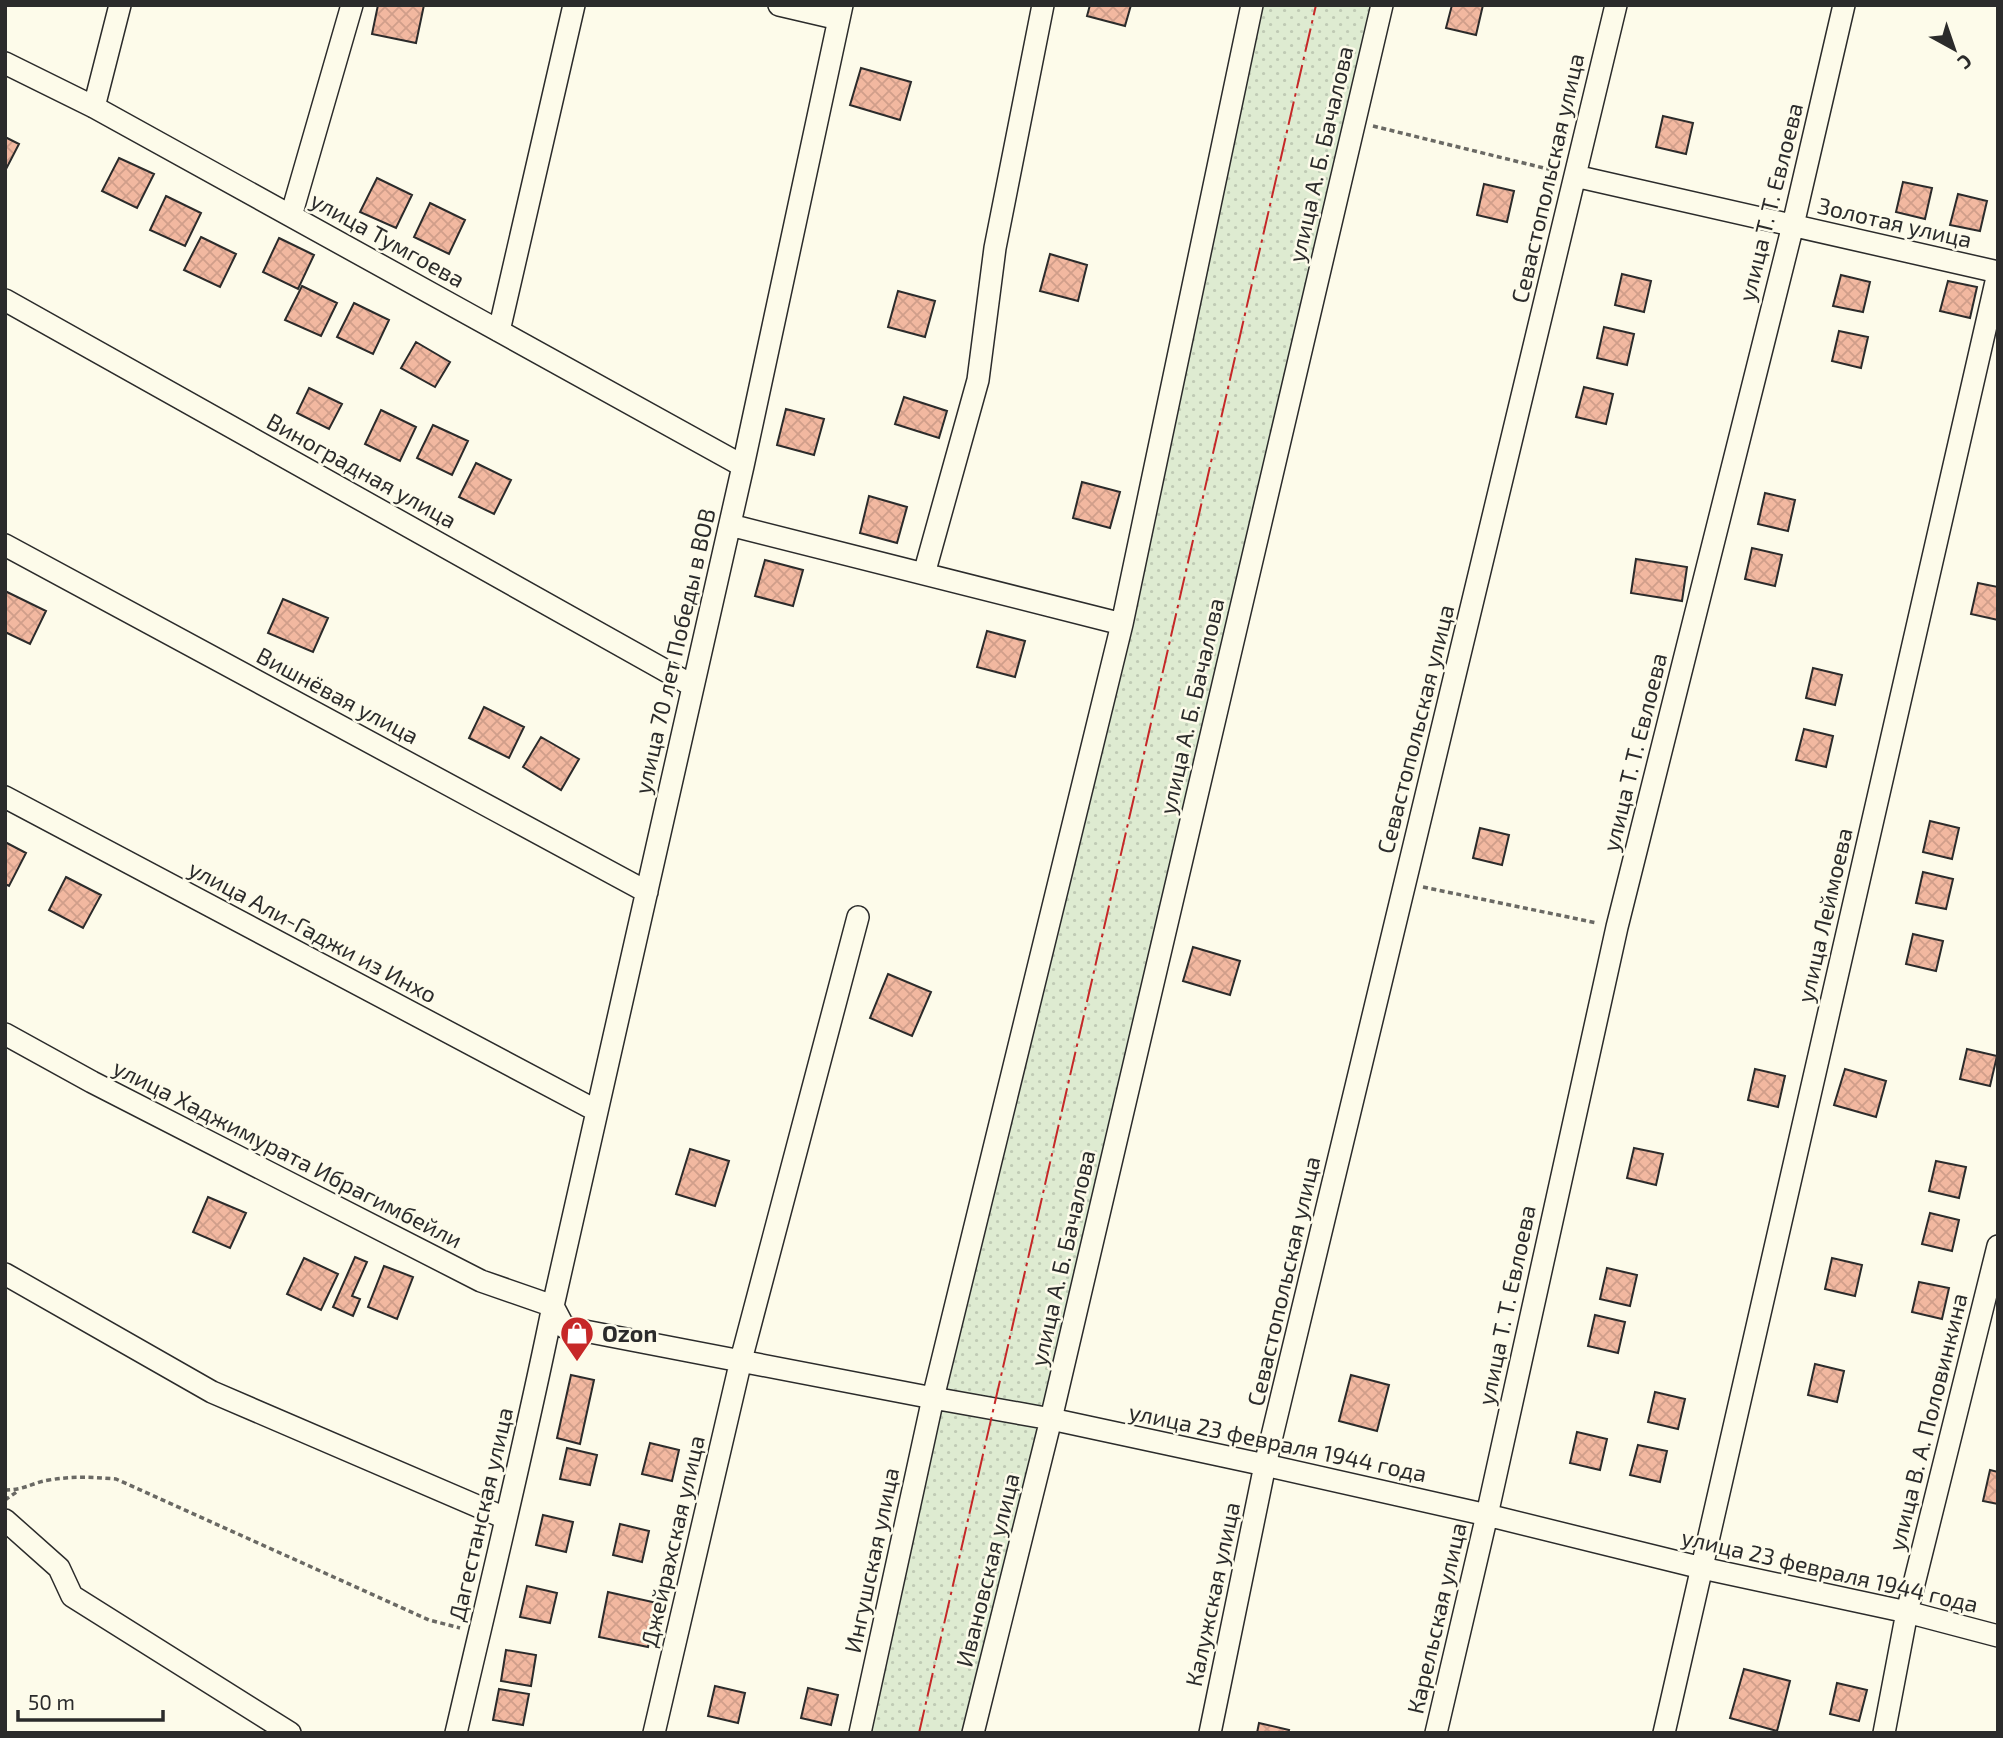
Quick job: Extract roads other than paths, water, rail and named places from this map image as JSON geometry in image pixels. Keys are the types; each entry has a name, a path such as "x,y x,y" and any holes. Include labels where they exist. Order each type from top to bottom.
{"street":[{"path":"94,107 120,5"},
{"path":"291,216 352,5"},
{"path":"499,331 574,5"},
{"path":"779,5 841,12"},
{"path":"924,574 978,380 995,248 1043,5"},
{"name":"Ингушская улица","path":"860,1733 933,1398 1122,624 1252,5"},
{"name":"улица А. Б. Бачалова","path":"1051,1419 1382,5"},
{"name":"Севастопольская улица","path":"1265,1465 1616,5"},
{"name":"улица Т. Т. Евлоева","path":"1487,1515 1617,927 1793,225 1844,5"},
{"name":"улица 70 лет Победы в ВОВ","path":"553,1306 730,525 841,12"},
{"name":"улица Тумгоева","path":"5,63 94,107 743,466"},
{"name":"Золотая улица","path":"1575,176 1998,273"},
{"name":"улица Леймоева","path":"1664,1733 1998,273"},
{"name":"Виноградная улица","path":"5,300 693,686"},
{"path":"730,525 1122,624"},
{"name":"Вишнёвая улица","path":"5,545 647,891"},
{"name":"улица Али-Гаджи из Инхо","path":"5,797 597,1111"},
{"name":"Джейрахская улица","path":"654,1733 741,1360 858,917"},
{"name":"улица Хаджимурата Ибрагимбейли","path":"5,1034 104,1088 481,1282 553,1306"},
{"name":"улица В. А. Половинкина","path":"1884,1733 1907,1612 1998,1246"},
{"path":"5,1274 212,1392 505,1518"},
{"name":"улица 23 февраля 1944 года","path":"553,1306 564,1327 1051,1419 1265,1465 1487,1515 1702,1568 1907,1612 1998,1636"},
{"name":"Дагестанская улица","path":"456,1733 527,1434 553,1306"},
{"name":"Ивановская улица","path":"973,1733 1051,1419"},
{"name":"Калужская улица","path":"1210,1733 1265,1465"},
{"name":"Карельская улица","path":"1436,1733 1487,1515"},
{"path":"5,1520 59,1568 72,1596 290,1733"}],"place":[{"name":"Ozon","path":"577,1363"}]}
